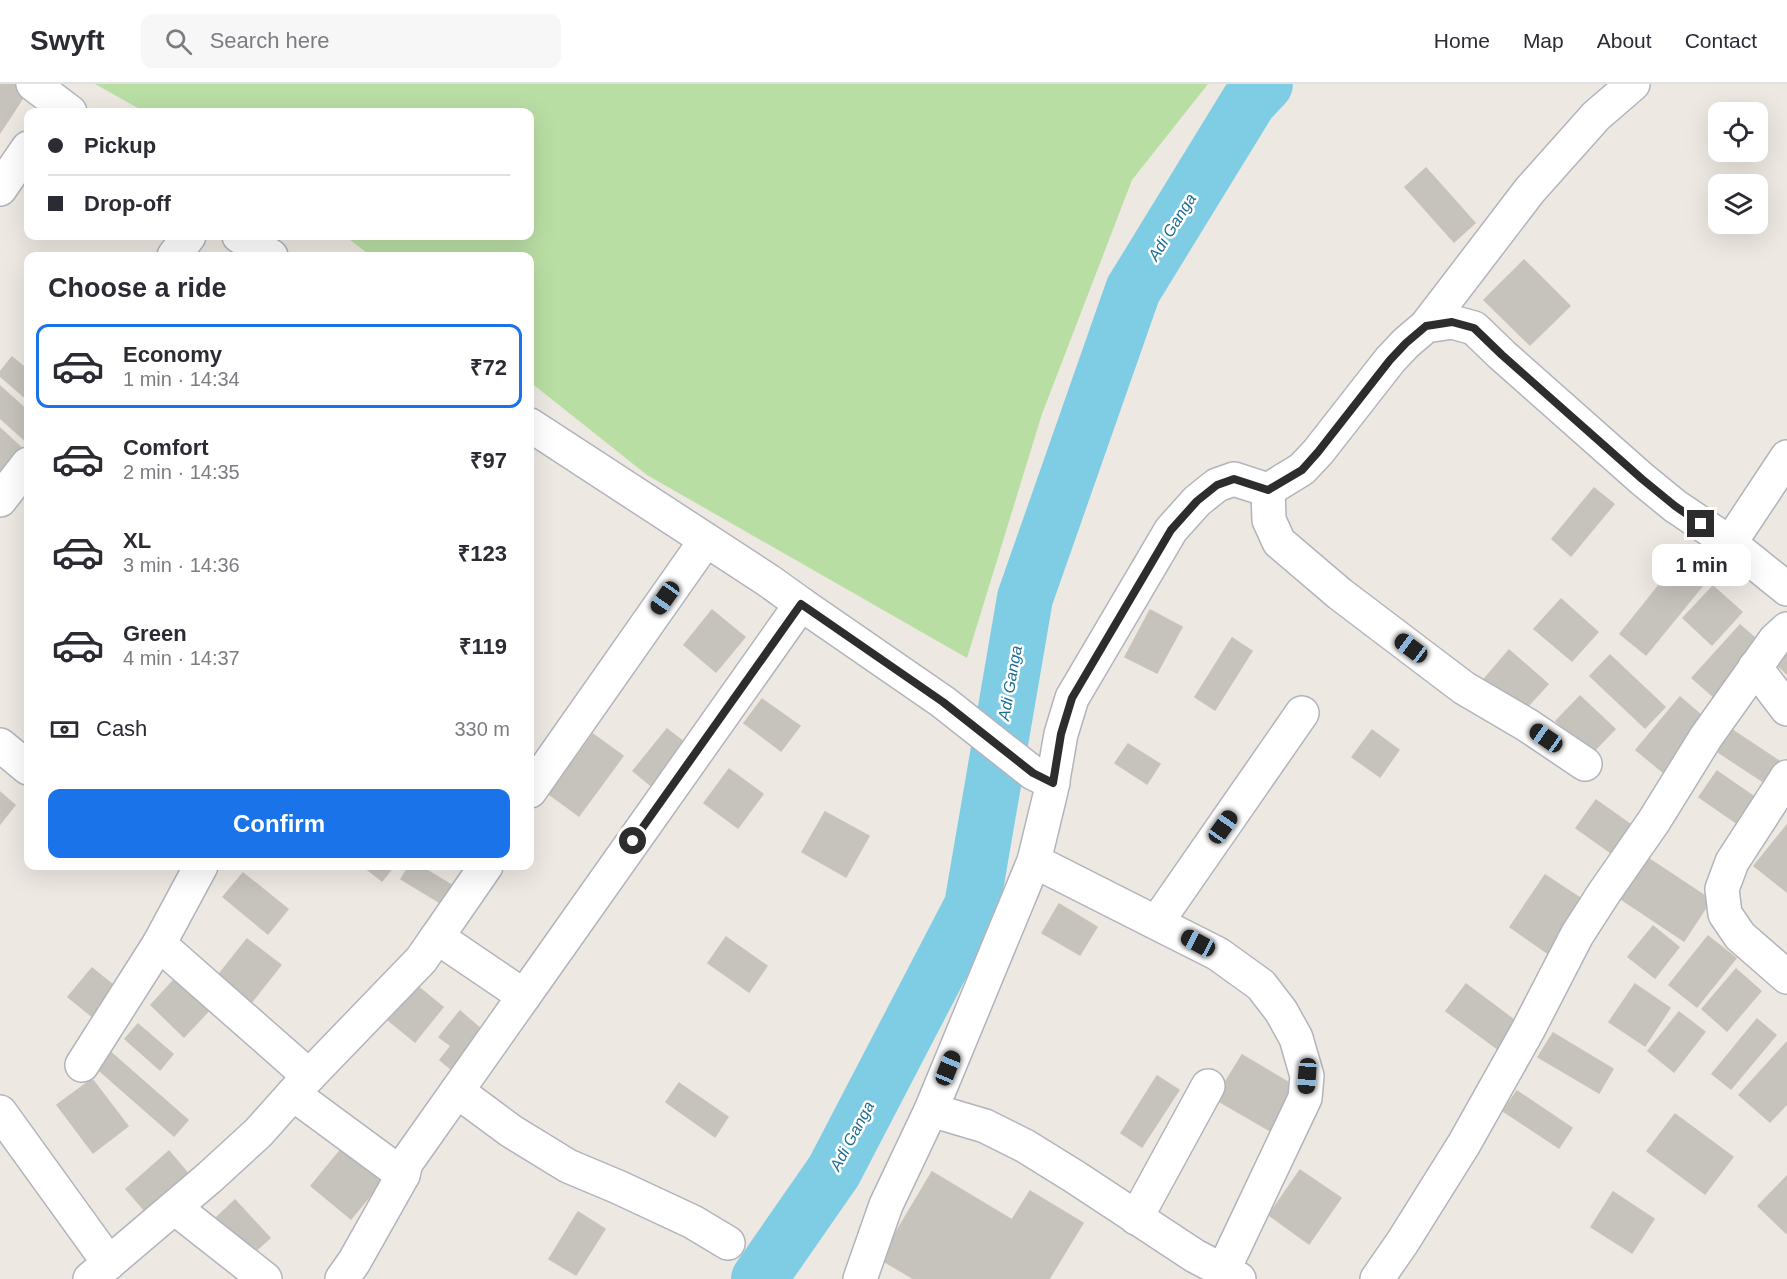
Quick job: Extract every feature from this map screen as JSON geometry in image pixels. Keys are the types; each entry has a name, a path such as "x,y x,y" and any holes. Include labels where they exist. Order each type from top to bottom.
{"street":[{"path":"33,84 59,108"},
{"path":"860,1279 886,1205 931,1110 1037,852 1045,782 1072,698 1171,530 1197,501 1217,485 1234,479 1268,490 1302,470 1390,360 1426,326 1530,190 1596,116 1633,84"},
{"path":"0,189 24,154"},
{"path":"245,240 265,252"},
{"path":"1426,326 1452,322 1474,328 1642,479 1675,506 1730,543 1787,590"},
{"path":"534,428 769,580 943,702 1045,782"},
{"path":"1730,543 1787,457"},
{"path":"0,500 24,469"},
{"path":"1268,490 1269,520 1279,542 1340,594 1464,688 1527,725 1585,764"},
{"path":"534,785 706,540"},
{"path":"342,1279 403,1175 406,1163 801,604"},
{"path":"1377,1279 1464,1144 1528,1030 1577,935 1706,737 1775,640 1787,629"},
{"path":"1755,667 1787,709"},
{"path":"1157,922 1302,713"},
{"path":"0,746 24,765"},
{"path":"1787,777 1732,862 1722,889 1725,914 1740,936 1787,977"},
{"path":"931,1110 985,1126 1026,1146 1195,1256 1231,1275 1305,1098 1307,1076 1296,1038 1281,1011 1261,985 1218,954 1157,922 1037,852"},
{"path":"82,1065 159,944 195,870"},
{"path":"0,1112 99,1271 175,1208 258,1133 420,960 483,870"},
{"path":"437,937 524,996"},
{"path":"159,944 301,1085 403,1175"},
{"path":"1136,1218 1209,1086"},
{"path":"457,1091 511,1131 568,1166 595,1176 693,1222 728,1243"},
{"path":"175,1208 265,1279"}],"green space":[{"path":"95,84 1208,84 1132,180 1042,414 967,658 647,475 534,385 534,252 366,252 350,240 534,240 534,108 138,108"}],"building":[{"path":"0,84 32,84 0,133"},
{"path":"1426,168 1475,223 1454,242 1405,187"},
{"path":"1524,260 1570,306 1530,345 1484,300"},
{"path":"12,357 24,367 24,397 0,376 0,372"},
{"path":"0,386 24,407 24,439 0,418"},
{"path":"0,428 24,450 24,458 0,479"},
{"path":"1594,488 1614,504 1571,556 1552,539"},
{"path":"1680,559 1707,580 1646,655 1620,634"},
{"path":"1713,586 1742,612 1712,645 1683,618"},
{"path":"1561,599 1598,632 1572,661 1534,629"},
{"path":"712,610 745,637 716,672 684,645"},
{"path":"1150,610 1182,627 1157,673 1125,657"},
{"path":"1740,625 1762,644 1715,698 1692,678"},
{"path":"1232,638 1252,651 1215,710 1195,697"},
{"path":"1787,641 1787,674 1771,659"},
{"path":"1509,650 1548,684 1518,717 1481,683"},
{"path":"1610,655 1665,707 1645,728 1590,676"},
{"path":"1580,696 1615,729 1591,754 1556,721"},
{"path":"1680,697 1708,721 1664,773 1636,750"},
{"path":"762,699 800,726 781,751 744,723"},
{"path":"1723,724 1779,761 1765,783 1709,746"},
{"path":"667,729 694,750 660,793 633,771"},
{"path":"1372,730 1399,750 1380,777 1352,757"},
{"path":"593,734 623,756 579,816 549,794"},
{"path":"1128,744 1160,764 1147,784 1115,763"},
{"path":"729,769 763,794 738,828 704,803"},
{"path":"1717,771 1763,803 1745,829 1699,797"},
{"path":"0,792 15,805 0,824"},
{"path":"1596,800 1634,827 1614,855 1576,828"},
{"path":"825,812 869,836 846,877 802,852"},
{"path":"1787,825 1787,892 1754,866"},
{"path":"1648,858 1711,900 1684,941 1621,899"},
{"path":"368,870 391,870 382,881"},
{"path":"407,870 427,870 453,886 442,904 401,879"},
{"path":"243,873 288,909 268,934 223,897"},
{"path":"1545,875 1586,902 1550,955 1510,927"},
{"path":"1059,904 1097,927 1080,955 1042,933"},
{"path":"1653,926 1679,947 1655,978 1628,957"},
{"path":"1708,936 1736,958 1697,1007 1669,985"},
{"path":"726,937 767,966 749,992 708,963"},
{"path":"247,939 281,965 246,1009 212,983"},
{"path":"92,968 118,989 94,1018 68,997"},
{"path":"1736,969 1761,991 1727,1031 1702,1009"},
{"path":"183,970 217,1002 184,1037 151,1005"},
{"path":"410,980 443,1007 415,1042 382,1015"},
{"path":"1466,984 1518,1023 1499,1050 1446,1011"},
{"path":"1635,984 1670,1008 1645,1046 1609,1022"},
{"path":"460,1011 489,1036 457,1074 440,1060 451,1046 439,1037"},
{"path":"1679,1012 1705,1032 1674,1072 1648,1051"},
{"path":"1757,1019 1776,1035 1731,1089 1712,1074"},
{"path":"138,1024 173,1054 160,1070 125,1039"},
{"path":"1553,1033 1613,1069 1599,1093 1538,1057"},
{"path":"1787,1042 1787,1104 1770,1122 1739,1095"},
{"path":"107,1049 188,1120 174,1136 93,1065"},
{"path":"1242,1055 1298,1088 1272,1132 1215,1099"},
{"path":"1157,1076 1179,1090 1142,1147 1121,1133"},
{"path":"92,1079 128,1126 93,1153 57,1105"},
{"path":"679,1083 728,1117 715,1137 666,1102"},
{"path":"1517,1091 1572,1128 1559,1148 1503,1111"},
{"path":"1675,1114 1733,1157 1705,1194 1647,1151"},
{"path":"343,1147 383,1180 351,1219 311,1186"},
{"path":"169,1151 189,1175 146,1212 126,1189"},
{"path":"1300,1170 1341,1198 1309,1244 1269,1215"},
{"path":"932,1172 1012,1220 1030,1191 1083,1223 1049,1279 914,1279 880,1259"},
{"path":"1787,1176 1787,1233 1786,1233 1758,1206"},
{"path":"1613,1192 1654,1219 1632,1253 1591,1227"},
{"path":"235,1200 270,1238 251,1255 216,1218"},
{"path":"578,1212 605,1229 576,1275 549,1259"}],"waterway":[{"name":"Adi Ganga","path":"759,1279 834,1171 972,906 1025,598 1133,290 1249,101 1265,84"}],"route":[{"path":"633,841 801,604 943,702 1033,773 1053,783 1061,734 1072,698 1171,530 1197,501 1217,485 1234,479 1268,490 1302,470 1390,360 1426,326 1452,322 1474,328 1642,479 1701,524"}]}
